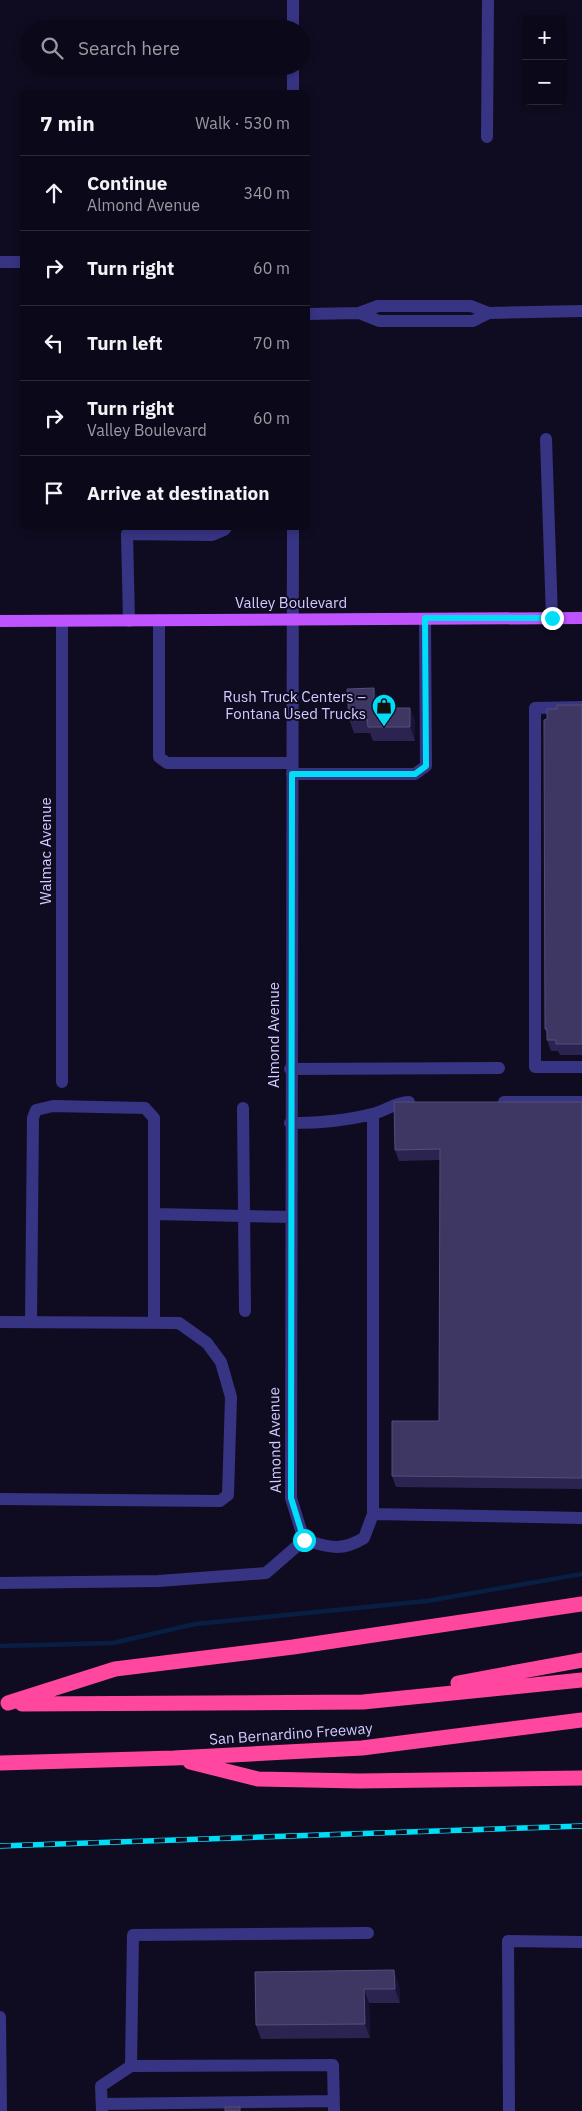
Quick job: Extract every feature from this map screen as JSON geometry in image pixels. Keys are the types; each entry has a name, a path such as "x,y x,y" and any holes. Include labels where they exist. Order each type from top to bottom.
{"highway":[{"path":"4,1704 115,1669 293,1647 582,1604"},
{"path":"363,1702 582,1660"},
{"name":"San Bernardino Freeway","path":"4,1704 363,1702 582,1680"},
{"name":"San Bernardino Freeway","path":"0,1763 174,1758 362,1748 582,1720"},
{"path":"174,1758 258,1780 358,1781 582,1778"}],"main road":[{"name":"Valley Boulevard","path":"0,622 582,618"}],"street":[{"path":"293,0 293,20"},
{"path":"487,137 488,0"},
{"path":"293,75 293,90"},
{"path":"0,262 20,262"},
{"path":"310,314 359,313 378,306 471,306 489,313 582,311"},
{"path":"546,439 552,618"},
{"path":"129,620 126,531 212,535 224,530"},
{"name":"Almond Avenue","path":"293,530 290,1069 291,1498 304,1540"},
{"path":"159,620 159,757 167,764 415,774 426,766 425,618"},
{"name":"Walmac Avenue","path":"62,621 62,1082"},
{"path":"582,707 535,708 535,1067 582,1067"},
{"path":"290,1069 499,1068"},
{"path":"290,1123 320,1122 373,1114 399,1102 419,1102"},
{"path":"496,1102 582,1102"},
{"path":"31,1322 33,1118 36,1110 54,1106 145,1108 154,1118 154,1322"},
{"path":"243,1108 245,1312"},
{"path":"0,1583 159,1581 266,1573 304,1540 336,1549 353,1545 364,1538 373,1514 373,1114"},
{"path":"154,1214 290,1217"},
{"path":"0,1322 179,1323 207,1343 221,1362 231,1397 228,1495 220,1502 0,1499"},
{"path":"373,1514 582,1518"},
{"path":"131,2066 133,1935 368,1933"},
{"path":"509,2111 508,1940 582,1942"},
{"path":"0,2018 1,2111"},
{"path":"333,2065 334,2106 102,2108 101,2086 131,2066 333,2065"}],"building":[{"path":"374,688 374,708 410,708 410,727 368,727 367,719 349,719 347,689"},
{"path":"557,705 582,705 582,1044 556,1044 556,1040 547,1040 547,1029 545,1029 544,720 547,719 547,709 557,709"},
{"path":"394,1102 582,1102 582,1478 392,1476 392,1421 439,1421 440,1149 395,1150"},
{"path":"394,1970 395,1989 364,1989 365,2024 256,2025 255,1972"},
{"path":"225,2107 240,2107 240,2111 225,2111"}],"waterway":[{"path":"0,1646 113,1643 195,1624 427,1601 582,1574"}],"railway":[{"path":"0,1846 582,1826"}],"place":[{"name":"Rush Truck Centers – Fontana Used Trucks","path":"384,727"}],"route":[{"path":"304,1540 291,1498 292,774 415,774 426,766 425,618 552,618"}]}
